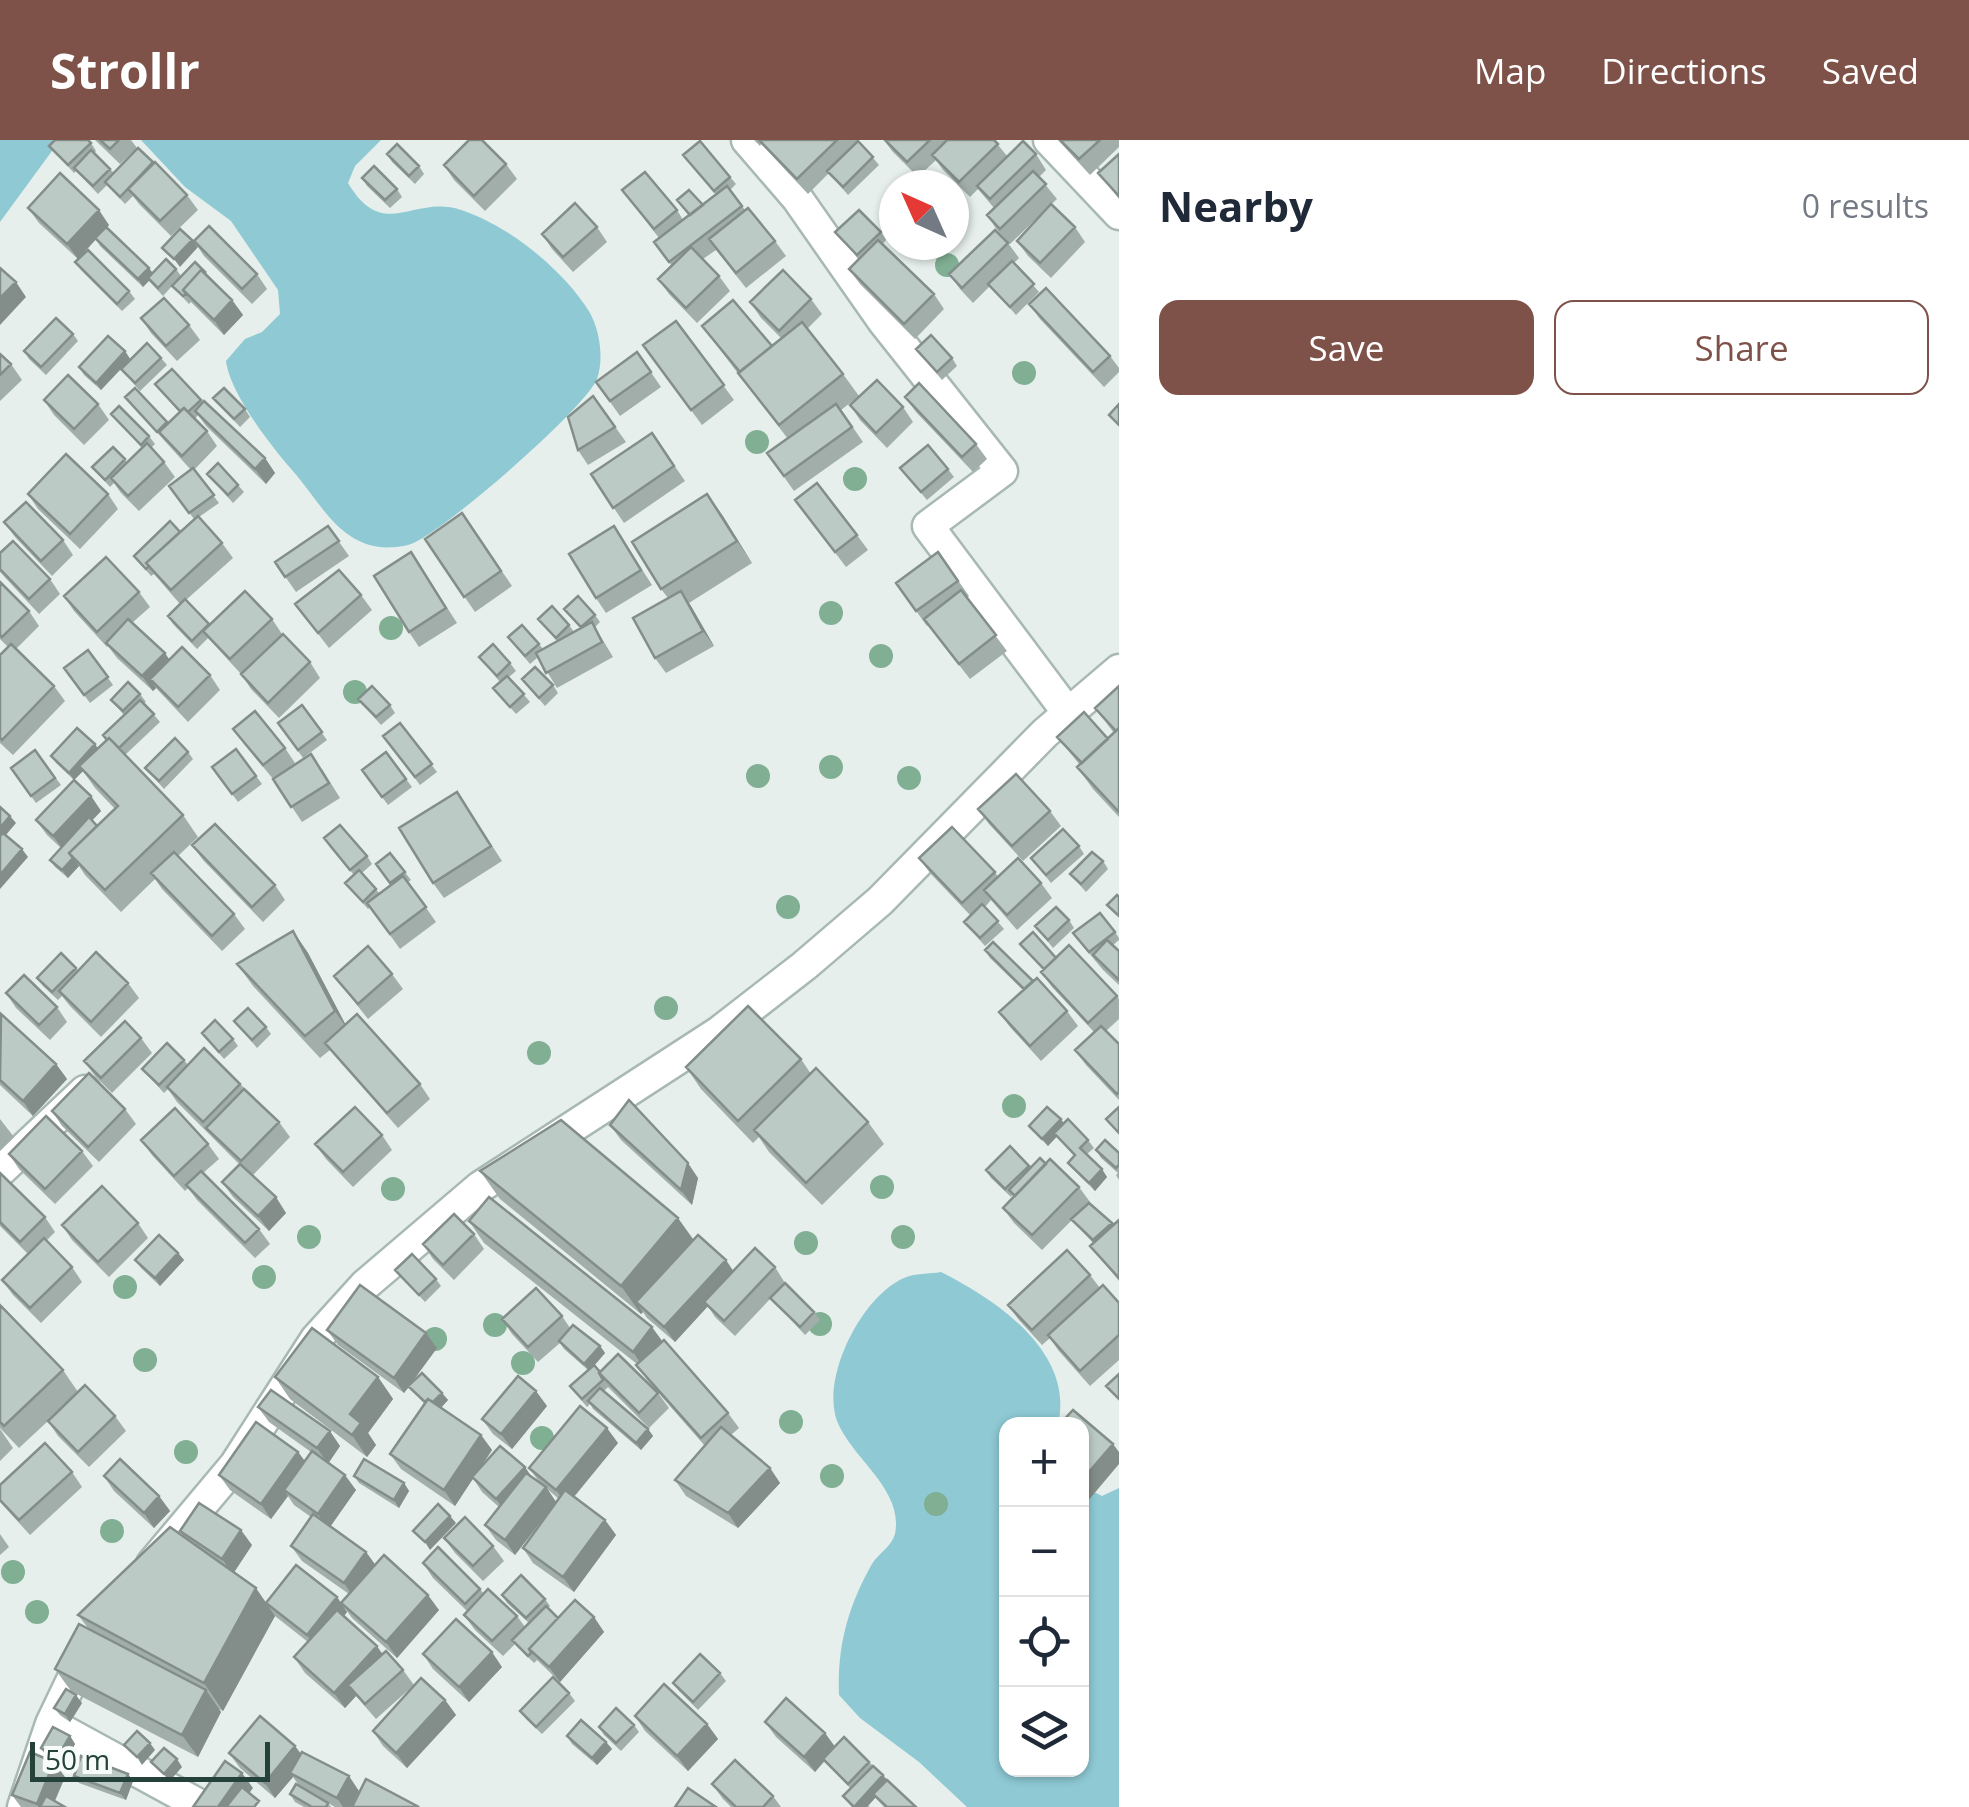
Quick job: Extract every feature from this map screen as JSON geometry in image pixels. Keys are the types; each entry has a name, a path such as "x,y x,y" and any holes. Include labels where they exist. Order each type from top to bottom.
{"street":[{"path":"747,140 796,198 883,321 1002,472 928,526 1068,713"},
{"path":"1049,140 1119,214"},
{"path":"136,1584 235,1465 316,1339 365,1285 480,1187 719,1032 804,966 880,901 1068,713 1119,670"},
{"path":"0,1171 88,1088"},
{"path":"22,1807 74,1669 102,1627"},
{"path":"51,1724 203,1807"}],"water":[{"path":"0,140 60,140 0,222"},
{"path":"141,140 381,140 355,166 348,183 361,201 387,214 428,207 461,210 516,238 550,265 590,313 600,346 597,379 587,395 541,442 427,535 411,544 391,547 352,537 330,518 273,447 252,418 229,374 226,361 245,339 262,332 280,314 278,290 231,221 185,187"},
{"path":"941,1272 1007,1314 1043,1352 1055,1374 1060,1398 1059,1417 999,1417 999,1777 1089,1777 1089,1490 1102,1496 1119,1488 1119,1807 967,1807 919,1762 860,1718 839,1695 842,1644 850,1611 872,1564 895,1534 896,1518 885,1488 837,1421 835,1383 840,1361 860,1320 888,1288 917,1274"}],"building":[{"path":"55,140 91,143 68,165 49,146"},
{"path":"100,140 119,140 110,149"},
{"path":"469,140 482,140 506,164 474,196 444,165"},
{"path":"759,140 837,140 797,179"},
{"path":"885,140 930,140 907,162"},
{"path":"947,140 994,140 998,144 969,172 947,170 932,155"},
{"path":"1060,140 1100,140 1079,159"},
{"path":"700,141 730,177 714,191 683,155"},
{"path":"858,141 873,157 843,187 827,171"},
{"path":"1023,141 1036,154 990,199 977,186"},
{"path":"397,144 419,166 409,176 387,154"},
{"path":"138,148 153,162 120,197 105,182"},
{"path":"91,150 110,169 93,186 74,168"},
{"path":"1119,154 1119,196 1098,173"},
{"path":"155,162 187,195 160,221 128,189"},
{"path":"374,166 397,189 385,200 362,178"},
{"path":"1033,171 1046,184 1000,229 987,215"},
{"path":"645,172 677,210 654,229 622,190"},
{"path":"60,173 99,210 67,244 28,208"},
{"path":"727,186 742,206 669,262 654,242"},
{"path":"689,190 703,205 690,215 677,200"},
{"path":"575,203 597,227 563,257 542,234"},
{"path":"1051,204 1075,227 1040,263 1017,241"},
{"path":"748,208 775,241 736,273 709,239"},
{"path":"859,210 879,230 857,255 835,232"},
{"path":"209,226 257,274 242,289 194,241"},
{"path":"106,227 149,268 138,279 95,238"},
{"path":"180,229 192,240 174,259 162,248"},
{"path":"995,230 1008,243 962,288 949,274 964,260 969,260 969,255"},
{"path":"878,240 879,260 899,260 934,294 904,324 849,269"},
{"path":"691,247 719,276 686,308 658,279"},
{"path":"88,250 129,291 117,304 75,262"},
{"path":"166,259 176,269 158,288 148,278"},
{"path":"1012,261 1034,284 1010,307 988,284"},
{"path":"195,262 206,273 201,270 183,290 183,296 172,286"},
{"path":"0,268 16,282 0,298"},
{"path":"201,270 232,300 214,320 183,290"},
{"path":"783,270 811,299 779,331 750,302"},
{"path":"1046,288 1110,356 1093,372 1029,304"},
{"path":"164,298 189,325 166,346 141,318"},
{"path":"733,300 772,346 740,372 702,326"},
{"path":"56,318 73,334 41,367 24,351"},
{"path":"676,321 724,385 691,410 643,345"},
{"path":"802,322 843,374 779,425 738,373"},
{"path":"931,335 952,358 937,372 916,349"},
{"path":"108,336 125,351 96,383 79,367"},
{"path":"147,343 161,358 135,383 121,369"},
{"path":"637,352 651,372 610,401 596,382"},
{"path":"0,354 11,364 0,375"},
{"path":"172,369 201,400 188,412 184,408 180,411 155,384"},
{"path":"68,375 98,404 74,429 44,400"},
{"path":"877,380 903,407 876,433 850,405"},
{"path":"919,383 976,444 962,457 905,397"},
{"path":"135,388 167,422 157,432 125,397"},
{"path":"224,388 245,409 234,419 213,398"},
{"path":"593,396 615,427 578,450 568,417"},
{"path":"204,401 265,458 255,469 195,411"},
{"path":"836,404 852,427 784,476 767,453"},
{"path":"1119,404 1119,425 1109,415"},
{"path":"119,406 149,436 141,445 111,414"},
{"path":"184,408 207,431 182,456 159,432"},
{"path":"652,433 674,466 613,508 591,474"},
{"path":"147,443 164,462 128,496 111,478"},
{"path":"928,445 948,469 921,492 900,468"},
{"path":"113,447 125,459 105,480 92,467"},
{"path":"66,454 108,494 70,534 28,494"},
{"path":"218,463 238,485 228,495 207,474"},
{"path":"193,468 214,495 189,513 169,486"},
{"path":"817,483 857,535 835,552 795,500"},
{"path":"707,494 737,541 661,589 632,542"},
{"path":"26,502 63,540 41,561 4,522"},
{"path":"462,513 501,571 464,597 425,539"},
{"path":"198,516 222,543 171,590 146,563"},
{"path":"170,521 180,532 146,563 146,569 134,556"},
{"path":"328,526 339,541 285,577 275,562"},
{"path":"614,526 641,570 596,598 569,554"},
{"path":"13,541 50,579 29,599 0,569 0,553"},
{"path":"411,552 446,608 409,632 374,576"},
{"path":"938,552 958,581 916,611 896,583"},
{"path":"106,557 139,592 97,632 64,596"},
{"path":"339,570 361,595 318,633 295,604"},
{"path":"0,582 29,611 2,637 0,635"},
{"path":"961,590 996,635 959,664 924,619"},
{"path":"245,591 272,619 230,659 203,631"},
{"path":"681,591 703,631 655,658 633,618"},
{"path":"578,596 595,615 581,627 564,609"},
{"path":"185,599 209,624 192,641 168,616"},
{"path":"552,606 569,625 556,638 538,619"},
{"path":"128,619 165,653 142,676 106,643"},
{"path":"592,622 602,642 546,673 536,653"},
{"path":"522,625 539,644 525,656 508,637"},
{"path":"283,634 310,662 268,703 241,674"},
{"path":"11,644 54,686 2,740 0,655"},
{"path":"493,644 510,663 497,676 479,657"},
{"path":"182,647 210,675 178,707 150,679"},
{"path":"88,650 108,677 84,695 64,668"},
{"path":"535,667 553,685 539,698 522,679"},
{"path":"507,676 524,694 510,707 493,688"},
{"path":"128,682 140,694 123,711 111,700"},
{"path":"372,686 390,705 376,717 358,699"},
{"path":"1119,686 1119,728 1116,731 1095,708"},
{"path":"140,700 154,714 119,748 103,735"},
{"path":"302,705 322,732 298,750 278,723"},
{"path":"255,711 285,748 263,765 233,729"},
{"path":"1084,712 1108,739 1082,763 1057,737"},
{"path":"400,723 432,764 415,777 383,736"},
{"path":"77,728 95,744 69,773 51,756"},
{"path":"1119,728 1119,812 1077,767"},
{"path":"109,738 183,815 105,890 69,853 118,806 79,766"},
{"path":"175,738 188,752 159,781 145,768"},
{"path":"236,749 256,776 232,794 212,767"},
{"path":"35,750 55,778 31,796 11,768"},
{"path":"386,752 406,779 382,797 362,770"},
{"path":"311,754 329,783 291,807 273,779"},
{"path":"1016,774 1050,811 1012,846 978,809"},
{"path":"74,780 91,796 53,836 36,820"},
{"path":"457,792 491,846 433,883 399,828"},
{"path":"0,807 10,816 0,828"},
{"path":"89,817 97,826 69,853 73,858 62,870 50,860"},
{"path":"215,824 275,885 252,907 192,845"},
{"path":"340,825 367,856 350,870 324,838"},
{"path":"952,827 995,872 962,903 919,858"},
{"path":"1063,829 1079,846 1046,875 1031,858"},
{"path":"3,833 22,849 0,875 0,836"},
{"path":"174,852 234,914 212,936 151,873"},
{"path":"1092,852 1103,861 1081,884 1070,874"},
{"path":"390,853 405,872 390,883 376,864"},
{"path":"1018,858 1041,883 1007,915 984,890"},
{"path":"359,870 376,889 363,902 345,883"},
{"path":"403,876 426,907 390,934 367,903"},
{"path":"1119,897 1119,916 1107,905"},
{"path":"982,904 998,921 980,938 964,922"},
{"path":"1056,907 1069,920 1048,940 1035,926"},
{"path":"1100,913 1115,932 1089,952 1073,933"},
{"path":"293,931 335,1011 305,1036 237,964"},
{"path":"1033,932 1056,958 1044,969 1020,944"},
{"path":"1107,940 1119,951 1119,980 1093,955"},
{"path":"993,942 1033,981 1024,989 985,950"},
{"path":"1069,945 1117,996 1088,1023 1041,972"},
{"path":"368,946 392,974 358,1004 334,976"},
{"path":"96,952 128,983 91,1022 59,991"},
{"path":"61,953 76,968 52,992 37,978"},
{"path":"24,975 57,1007 39,1025 6,993"},
{"path":"1037,978 1067,1011 1030,1046 999,1012"},
{"path":"748,1006 801,1059 738,1121 686,1067"},
{"path":"248,1008 266,1027 252,1040 234,1021"},
{"path":"1,1014 56,1064 23,1101 0,1080"},
{"path":"357,1014 420,1084 387,1113 325,1043"},
{"path":"215,1020 233,1039 219,1052 202,1033"},
{"path":"125,1021 141,1038 101,1078 84,1061"},
{"path":"1101,1026 1119,1044 1117,1094 1075,1050"},
{"path":"167,1043 184,1060 159,1085 142,1069"},
{"path":"204,1048 240,1084 203,1122 167,1087"},
{"path":"816,1068 868,1122 806,1183 754,1130"},
{"path":"89,1073 125,1109 88,1147 52,1111"},
{"path":"244,1089 279,1122 241,1161 206,1128"},
{"path":"629,1100 688,1163 681,1190 610,1125"},
{"path":"355,1107 382,1135 343,1172 315,1144"},
{"path":"1047,1107 1061,1119 1042,1139 1029,1126"},
{"path":"1119,1107 1119,1133 1106,1119"},
{"path":"175,1108 208,1144 174,1176 141,1140"},
{"path":"46,1116 82,1151 45,1189 9,1154"},
{"path":"1068,1119 1088,1140 1080,1148 1102,1169 1089,1183 1068,1163 1075,1155 1054,1133"},
{"path":"561,1120 678,1218 621,1286 480,1171"},
{"path":"1105,1140 1119,1153 1116,1168 1096,1150"},
{"path":"1010,1146 1029,1166 1005,1189 986,1170"},
{"path":"1040,1158 1046,1164 1015,1196 1009,1190"},
{"path":"1050,1159 1079,1187 1032,1235 1003,1208"},
{"path":"240,1164 276,1197 258,1216 222,1182"},
{"path":"201,1171 259,1229 245,1243 186,1185"},
{"path":"0,1173 45,1217 20,1242 0,1222"},
{"path":"102,1186 138,1223 98,1262 62,1225"},
{"path":"489,1197 652,1327 633,1352 469,1221"},
{"path":"1089,1203 1112,1223 1093,1240 1071,1219"},
{"path":"454,1214 474,1234 443,1265 423,1244"},
{"path":"1119,1220 1119,1278 1090,1246"},
{"path":"159,1235 178,1253 155,1278 135,1260"},
{"path":"698,1235 726,1260 664,1327 636,1302"},
{"path":"44,1238 72,1267 30,1308 2,1280"},
{"path":"755,1248 775,1267 724,1321 704,1302"},
{"path":"1067,1250 1090,1275 1032,1330 1008,1305"},
{"path":"412,1254 436,1279 419,1295 395,1270"},
{"path":"785,1283 814,1312 800,1327 770,1298"},
{"path":"360,1285 426,1333 394,1378 327,1330"},
{"path":"1103,1285 1119,1303 1119,1335 1080,1371 1048,1335"},
{"path":"536,1288 562,1316 528,1347 502,1319"},
{"path":"0,1305 63,1370 4,1426 0,1422"},
{"path":"573,1325 600,1346 584,1364 559,1341"},
{"path":"312,1328 378,1377 350,1414 361,1423 352,1435 275,1377"},
{"path":"664,1340 728,1413 701,1438 636,1365"},
{"path":"618,1354 658,1393 639,1413 599,1373"},
{"path":"594,1365 603,1380 582,1399 570,1386"},
{"path":"422,1373 442,1393 433,1402 425,1402 408,1386"},
{"path":"1119,1374 1119,1399 1106,1386"},
{"path":"518,1376 536,1391 501,1434 482,1419"},
{"path":"85,1385 115,1416 78,1452 48,1421"},
{"path":"600,1388 648,1429 636,1443 588,1401"},
{"path":"271,1390 330,1431 317,1448 258,1407"},
{"path":"428,1399 481,1435 444,1490 390,1454"},
{"path":"580,1406 607,1428 556,1490 529,1468"},
{"path":"256,1422 298,1452 261,1504 219,1475"},
{"path":"1089,1424 1113,1444 1089,1472"},
{"path":"721,1427 770,1468 728,1513 675,1480"},
{"path":"45,1443 72,1472 19,1520 0,1500 0,1485"},
{"path":"500,1446 525,1467 496,1499 472,1477"},
{"path":"312,1451 345,1475 318,1514 284,1490"},
{"path":"120,1459 159,1496 144,1513 104,1476"},
{"path":"364,1459 404,1483 394,1500 354,1476"},
{"path":"526,1473 546,1487 505,1540 485,1525"},
{"path":"565,1490 605,1520 563,1577 523,1548"},
{"path":"199,1503 241,1530 222,1559 180,1531"},
{"path":"438,1504 450,1516 425,1542 413,1531"},
{"path":"313,1514 366,1552 344,1583 291,1546"},
{"path":"465,1517 493,1546 473,1566 444,1538"},
{"path":"170,1527 256,1588 204,1683 78,1615"},
{"path":"438,1547 480,1589 465,1604 423,1563"},
{"path":"384,1555 428,1595 386,1642 341,1603"},
{"path":"296,1565 337,1597 307,1635 266,1603"},
{"path":"521,1575 545,1599 526,1618 502,1595"},
{"path":"488,1589 517,1616 492,1641 464,1615"},
{"path":"575,1600 594,1617 549,1667 529,1649"},
{"path":"546,1606 558,1618 529,1649 528,1656 512,1640"},
{"path":"337,1610 377,1646 334,1693 294,1657"},
{"path":"456,1619 492,1652 459,1687 423,1654"},
{"path":"79,1624 206,1690 182,1735 55,1669"},
{"path":"386,1651 403,1670 365,1704 348,1685"},
{"path":"700,1654 720,1673 693,1702 673,1683"},
{"path":"553,1677 569,1693 536,1727 520,1711"},
{"path":"421,1678 445,1700 396,1753 373,1731"},
{"path":"664,1684 707,1724 677,1756 635,1716"},
{"path":"66,1689 76,1695 65,1714 54,1708"},
{"path":"786,1698 825,1733 804,1757 765,1722"},
{"path":"616,1708 634,1725 616,1743 599,1727"},
{"path":"260,1716 295,1746 265,1783 229,1753"},
{"path":"581,1720 606,1742 592,1758 567,1736"},
{"path":"53,1727 70,1736 57,1758 41,1748"},
{"path":"137,1731 150,1743 137,1757 124,1745"},
{"path":"844,1737 869,1762 848,1784 823,1759"},
{"path":"164,1748 177,1759 164,1774 151,1762"},
{"path":"30,1752 54,1762 37,1804 12,1795"},
{"path":"302,1752 349,1776 337,1798 290,1773"},
{"path":"81,1756 128,1774 120,1793 74,1776"},
{"path":"735,1760 773,1796 763,1807 736,1807 712,1784"},
{"path":"225,1761 242,1773 218,1807 193,1807"},
{"path":"873,1766 883,1775 854,1807 843,1796"},
{"path":"366,1779 419,1807 352,1807"},
{"path":"887,1780 916,1807 887,1807 873,1794"},
{"path":"296,1784 328,1803 326,1807 312,1807 290,1794"},
{"path":"242,1787 259,1801 254,1807 226,1807"},
{"path":"688,1788 716,1807 675,1807"},
{"path":"46,1796 65,1807 40,1807"}]}
